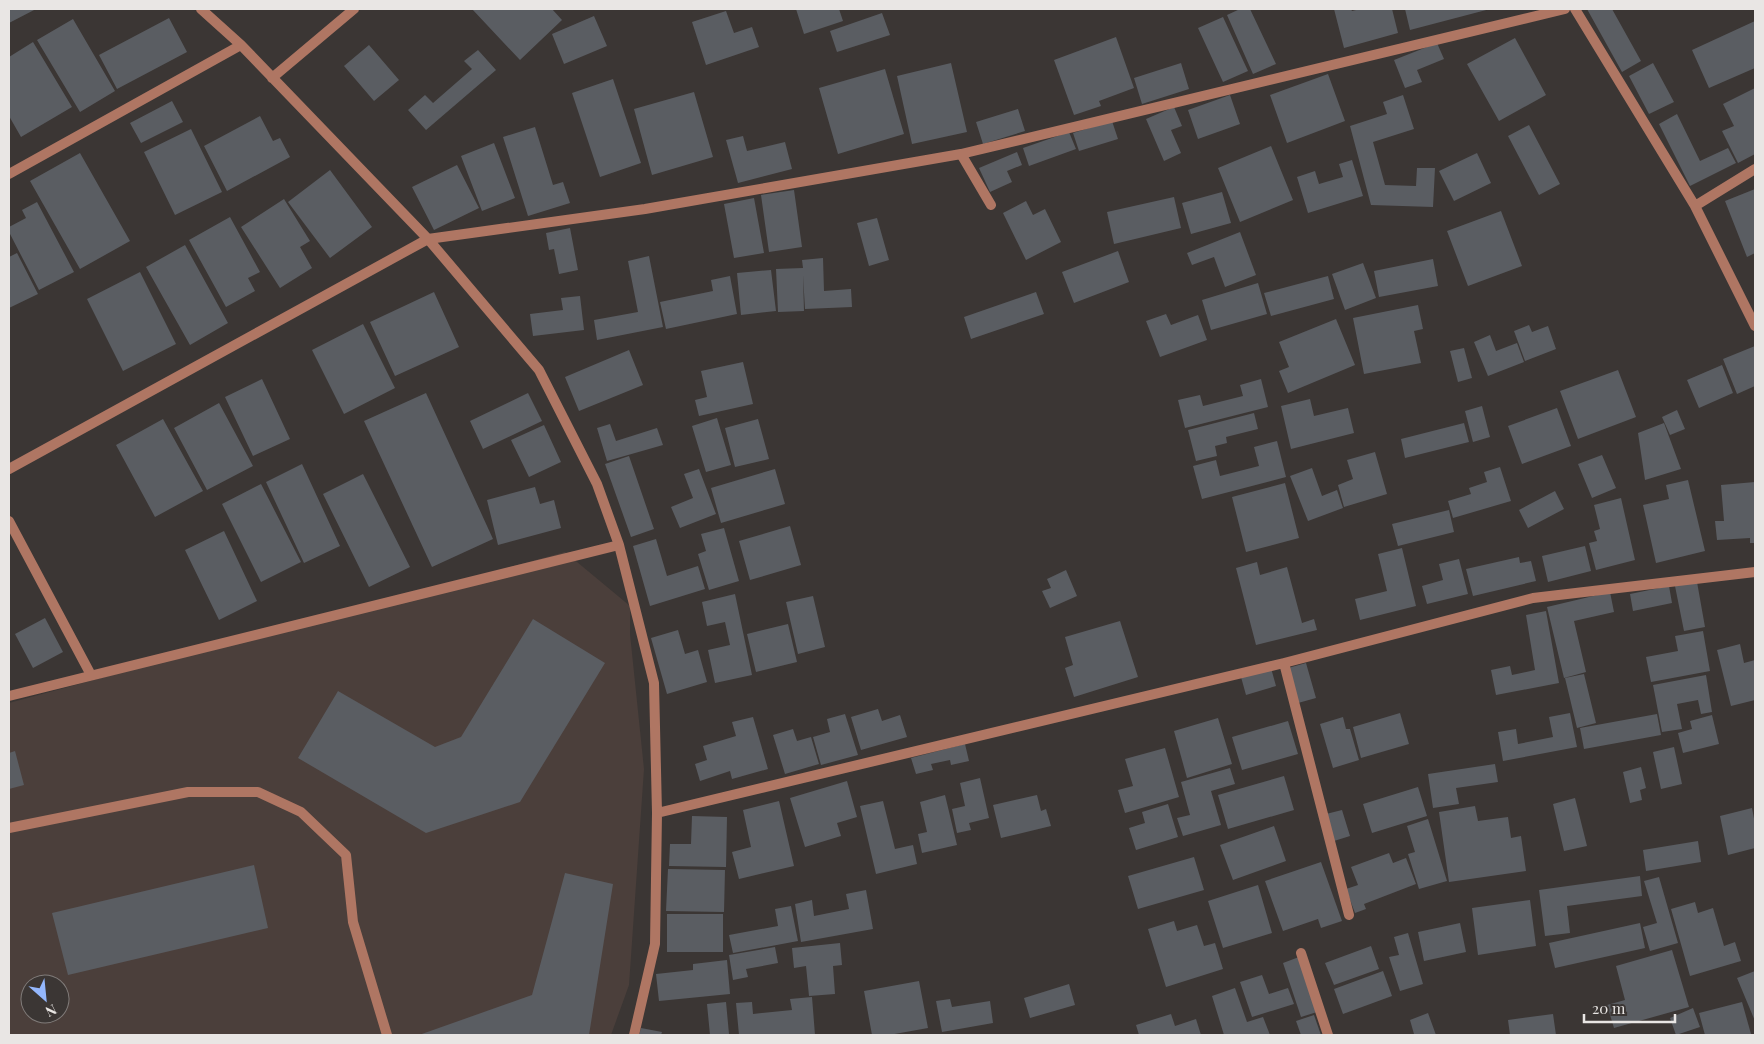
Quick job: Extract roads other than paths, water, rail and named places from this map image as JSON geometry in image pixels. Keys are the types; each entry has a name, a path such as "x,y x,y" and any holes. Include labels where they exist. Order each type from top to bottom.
{"street":[{"path":"201,9 241,45 428,238 539,370 597,484 619,545 654,683 657,812 655,944 634,1035"},
{"path":"272,78 354,9"},
{"path":"9,469 428,238 645,209 961,154 1565,9"},
{"path":"1575,9 1695,206 1755,326"},
{"path":"9,174 241,45"},
{"path":"961,154 991,205"},
{"path":"1695,206 1755,169"},
{"path":"9,521 92,675"},
{"path":"9,696 619,545"},
{"path":"657,812 1284,663 1533,598 1755,572"},
{"path":"1284,663 1349,915"},
{"path":"9,828 188,792 258,792 301,812 346,855 352,922 387,1035"},
{"path":"1302,952 1328,1035"}]}
